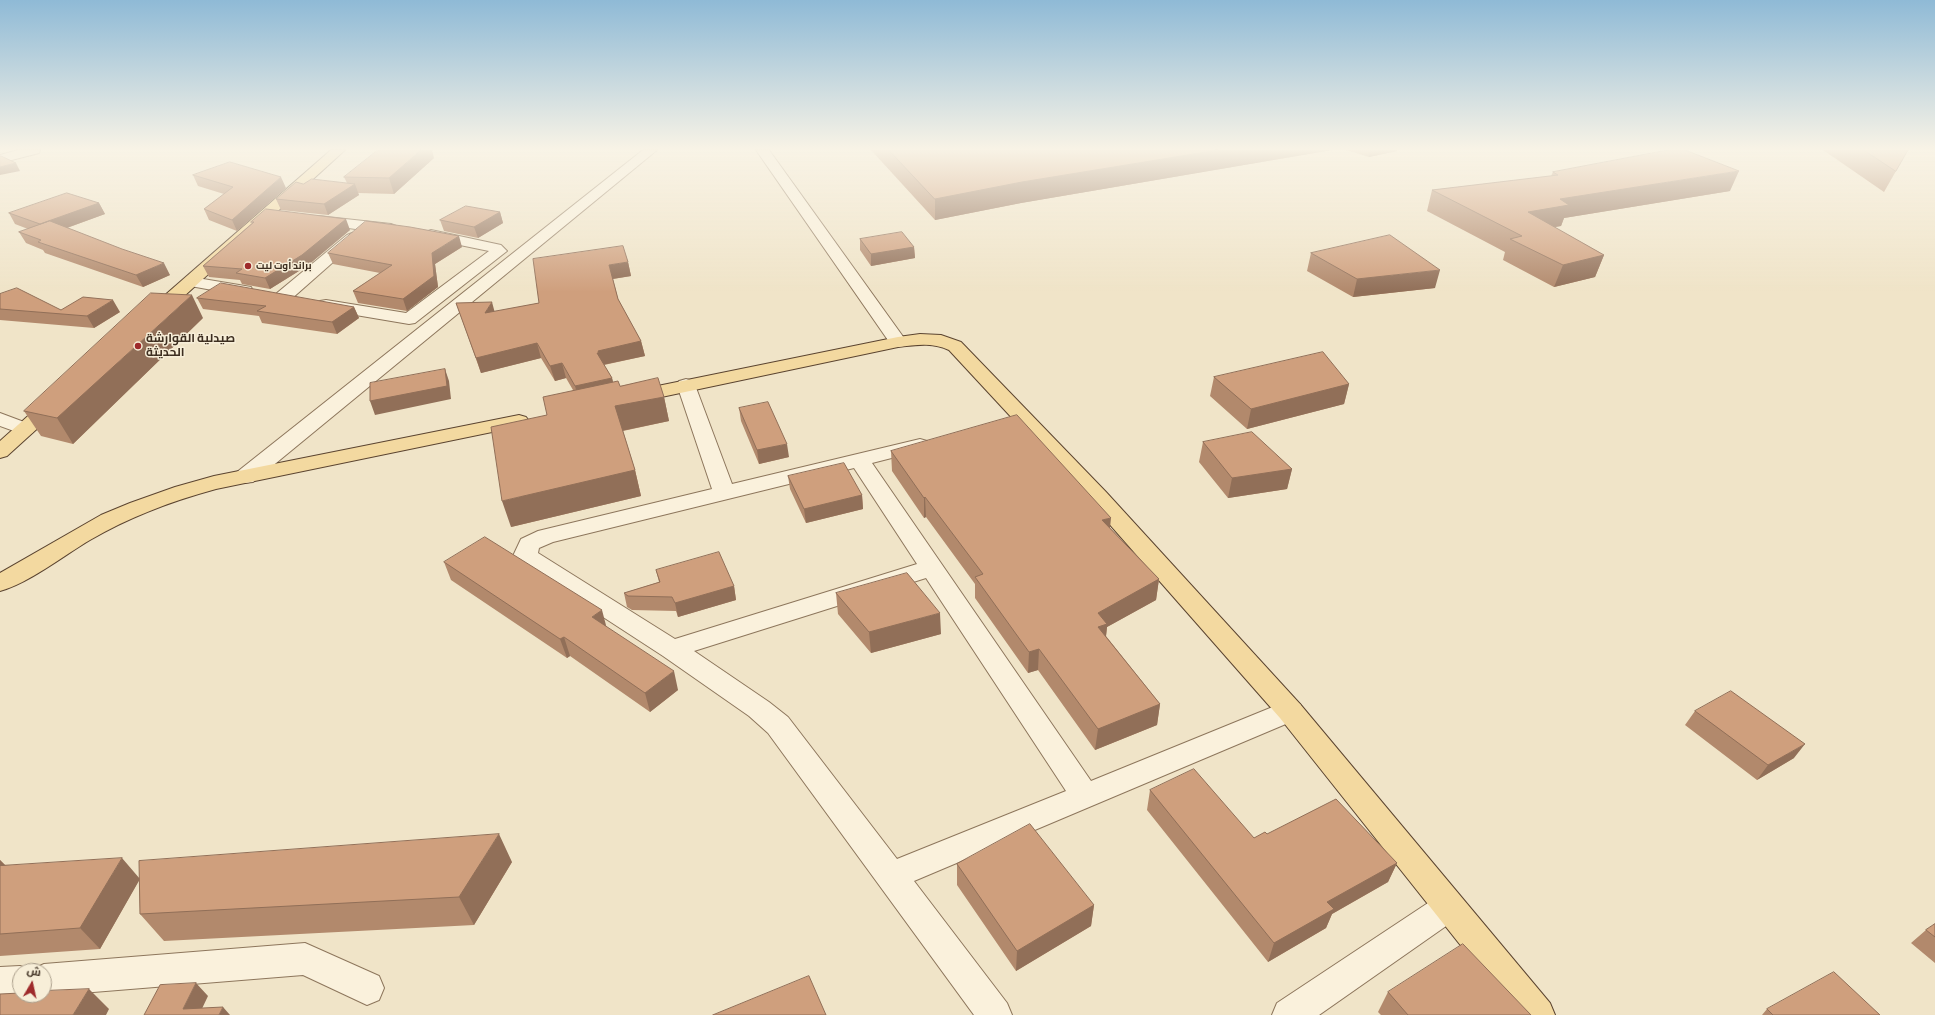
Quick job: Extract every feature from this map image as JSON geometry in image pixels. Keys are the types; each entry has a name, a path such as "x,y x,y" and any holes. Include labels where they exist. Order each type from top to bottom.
{"main road":[{"path":"144,324 286,197"},
{"path":"611,402 686,385 898,342 923,338 936,339 954,346 1012,422 1098,497 1290,711 1448,907 1538,1015"},
{"path":"0,452 67,392"},
{"path":"0,583 94,528 136,508 176,493 245,477 542,416"}],"street":[{"path":"245,477 592,197"},
{"path":"796,197 898,342"},
{"path":"191,282 409,320 499,251 496,248 411,231 267,214"},
{"path":"270,295 366,226"},
{"path":"686,385 724,492"},
{"path":"0,419 25,429"},
{"path":"941,440 546,536 529,544 525,556 672,649 759,709 778,725 995,1015"},
{"path":"859,460 1085,796"},
{"path":"672,649 932,568"},
{"path":"891,876 1290,711"},
{"path":"1289,1015 1448,907"},
{"path":"52,979 305,959 367,988"},
{"path":"0,984 12,983"}],"building":[{"path":"54,197 81,197 99,203 40,224 9,213"},
{"path":"219,197 258,197 232,220 204,209"},
{"path":"278,197 334,197 324,204 276,199"},
{"path":"1446,197 1570,197 1560,199 1569,205 1528,212 1604,255 1563,265 1510,239 1522,236"},
{"path":"466,206 500,212 474,227 440,220"},
{"path":"266,209 346,219 302,255 265,278 236,273 242,269 203,266 254,222 251,222"},
{"path":"50,221 122,249 164,263 136,275 38,242 41,240 19,232"},
{"path":"366,221 459,236 432,253 434,276 403,299 353,291 392,265 328,253"},
{"path":"902,232 914,247 871,254 860,239"},
{"path":"1390,235 1440,270 1357,279 1311,253"},
{"path":"623,246 628,262 609,265 618,299 641,341 598,351 599,353 597,353 612,378 575,386 562,363 550,366 537,343 476,358 456,303 492,302 485,313 539,303 533,259"},
{"path":"221,283 354,307 332,322 257,311 266,306 197,298"},
{"path":"17,288 61,310 83,297 113,300 87,316 0,309 0,294"},
{"path":"151,293 192,295 57,418 24,411"},
{"path":"1323,352 1349,384 1251,409 1214,377"},
{"path":"445,369 447,386 370,401 370,383"},
{"path":"658,378 664,397 615,406 635,470 502,501 491,427 547,415 543,397 618,381 620,386"},
{"path":"768,402 787,444 757,450 739,408"},
{"path":"1017,415 1111,518 1102,520 1159,579 1098,613 1107,624 1098,627 1160,704 1098,729 1039,649 1029,652 975,577 983,574 925,497 924,498 891,451"},
{"path":"1252,432 1292,469 1232,478 1203,442"},
{"path":"844,463 862,495 804,509 788,476"},
{"path":"485,537 602,610 592,617 674,671 645,693 564,637 560,639 444,562"},
{"path":"719,552 734,586 675,603 672,597 628,596 624,593 660,582 656,570"},
{"path":"907,573 940,613 869,632 836,593"},
{"path":"1731,691 1805,744 1768,765 1695,711"},
{"path":"1194,769 1254,838 1265,832 1267,834 1336,799 1397,863 1327,902 1334,909 1274,943 1150,790"},
{"path":"1030,824 1094,905 1017,951 957,864"},
{"path":"499,834 459,897 140,914 139,861"},
{"path":"122,858 80,928 0,934 0,866"},
{"path":"1935,924 1935,937 1926,930"},
{"path":"1463,944 1531,1015 1408,1015 1388,992"},
{"path":"1834,972 1880,1015 1773,1015 1767,1009"},
{"path":"809,976 826,1015 713,1015"},
{"path":"196,983 183,1009 223,1007 219,1015 144,1015 160,985"},
{"path":"89,989 73,1015 0,1015 0,994 12,993 12,1003 52,1003 52,991"}],"place":[{"name":"براند أوت ليت","path":"248,266"},
{"name":"صيدلية القوارشة الحديثة","path":"138,346"}]}
